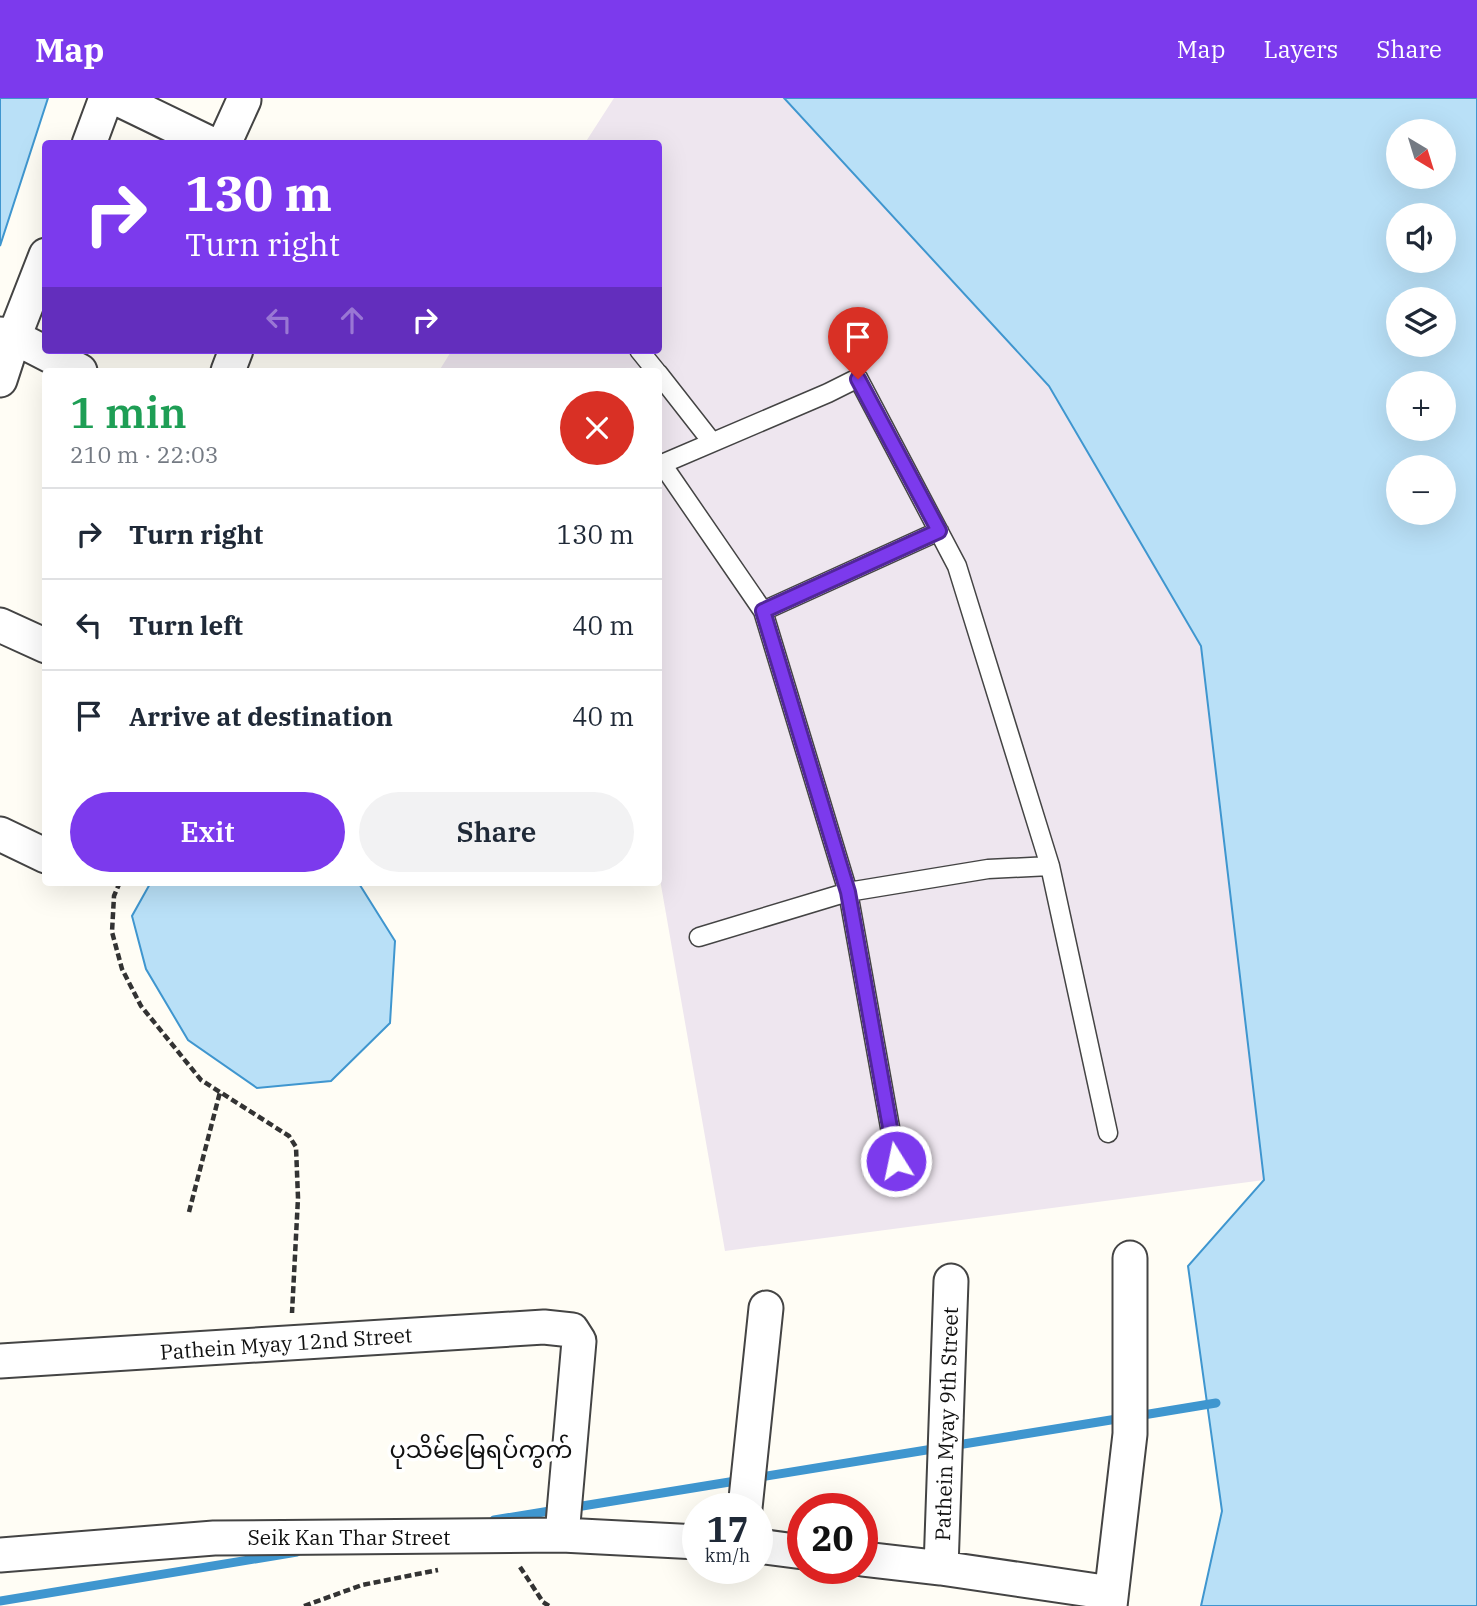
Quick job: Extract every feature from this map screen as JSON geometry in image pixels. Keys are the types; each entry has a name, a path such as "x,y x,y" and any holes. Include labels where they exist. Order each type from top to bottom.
{"street":[{"path":"90,140 106,98"},
{"path":"116,98 203,140"},
{"path":"227,140 244,100"},
{"path":"0,380 7,336 42,263"},
{"path":"7,336 42,353"},
{"path":"45,354 74,368"},
{"path":"0,625 42,644"},
{"path":"0,834 42,854"},
{"path":"878,1561 941,1568 1111,1600 1130,1434 1130,1258"},
{"name":"Pathein Myay 9th Street","path":"941,1568 951,1281"},
{"path":"747,1493 766,1307"},
{"name":"Pathein Myay 12nd Street","path":"0,1361 544,1327 572,1330 579,1342 562,1535"},
{"name":"Seik Kan Thar Street","path":"0,1555 214,1538 562,1535 682,1541"}],"lane":[{"path":"642,354 654,368"},
{"path":"662,378 712,442"},
{"path":"662,465 858,379 957,566 1050,866 1108,1133"},
{"path":"662,469 763,611 848,892 896,1161"},
{"path":"763,611 939,531"},
{"path":"699,937 848,892 988,870 1050,866"}],"path":[{"path":"118,886 114,896 112,932 121,969 141,1006 201,1080 289,1136 296,1147 298,1198 291,1342"},
{"path":"189,1212 220,1092"},
{"path":"512,1563 523,1569 543,1602 549,1606"},
{"path":"304,1606 362,1585 451,1567"}],"shaded area":[{"path":"614,98 784,98 1049,386 1201,646 1264,1180 725,1251 661,886 662,368 441,368 450,354 662,354 662,140 587,140"}],"water":[{"path":"0,98 48,98 0,246"},
{"path":"784,98 1477,98 1477,1606 1201,1606 1222,1511 1188,1266 1264,1180 1201,646 1049,386"},
{"path":"149,886 361,886 395,941 390,1023 331,1081 257,1088 188,1040 146,969 132,916"}],"waterway":[{"path":"1137,1416 1216,1403"},
{"path":"570,1508 1123,1418"},
{"path":"494,1520 556,1510"},
{"path":"0,1601 297,1552"}],"district":[{"name":"ပုသိမ်မြေရပ်ကွက်","path":"481,1449"}],"route":[{"path":"858,379 939,531 763,611 848,892 896,1161"}]}
